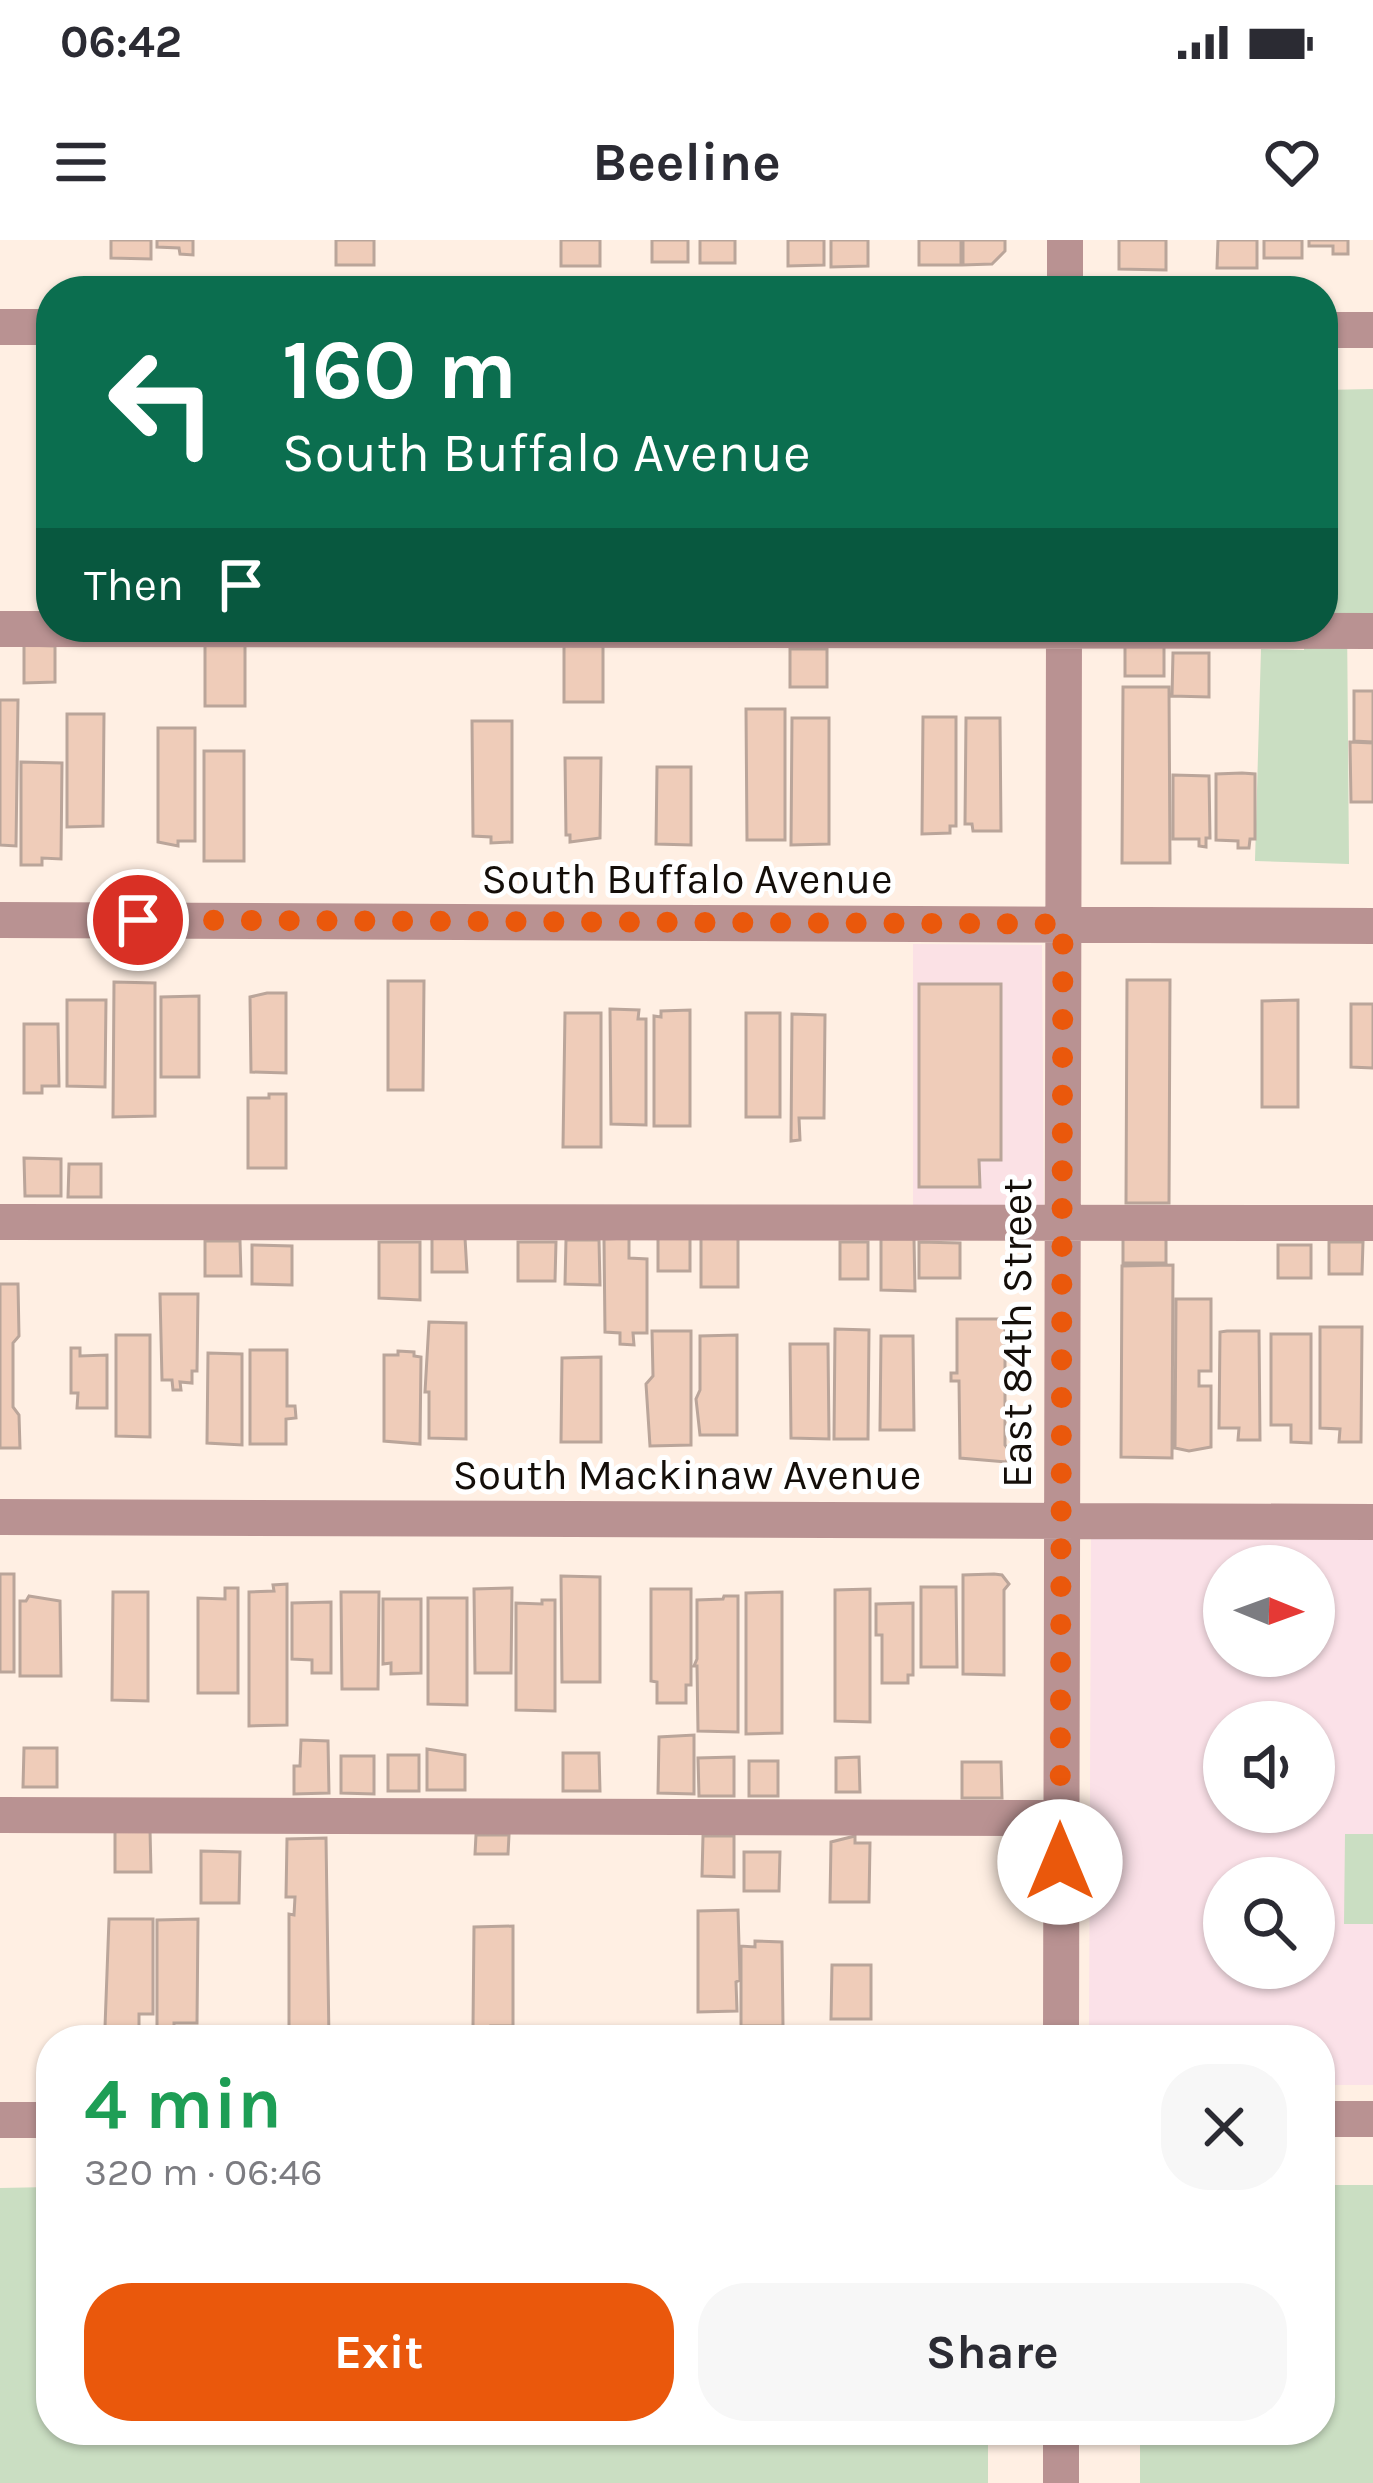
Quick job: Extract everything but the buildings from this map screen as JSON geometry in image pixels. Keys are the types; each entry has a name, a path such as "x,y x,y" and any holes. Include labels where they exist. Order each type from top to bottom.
{"street":[{"path":"1065,240 1065,276"},
{"path":"0,327 36,327"},
{"path":"1338,330 1373,330"},
{"path":"0,629 36,629"},
{"path":"1338,631 1373,631"},
{"name":"East 84th Street","path":"1061,2025 1064,642"},
{"name":"South Buffalo Avenue","path":"0,920 1373,926"},
{"path":"0,1222 1373,1223"},
{"name":"South Mackinaw Avenue","path":"0,1517 1373,1522"},
{"path":"0,1815 1060,1818"},
{"path":"1335,2119 1373,2119"},
{"path":"0,2120 36,2120"},
{"path":"1061,2445 1061,2483"}],"shaded area":[{"path":"913,944 1042,945 1044,1222 913,1223"},
{"path":"1091,1539 1373,1540 1373,2085 1335,2085 1335,2025 1089,2025"}],"green space":[{"path":"1373,389 1373,616 1347,617 1349,864 1255,861 1261,649 1304,650 1304,642 1338,642 1338,390"},
{"path":"1345,1834 1373,1834 1373,1924 1344,1924"},
{"path":"1335,2185 1373,2185 1373,2483 1140,2483 1140,2445 1335,2445"},
{"path":"36,2187 36,2445 988,2445 988,2483 0,2483 0,2188"}],"route":[{"path":"138,920 1063,924 1060,1862"}]}
